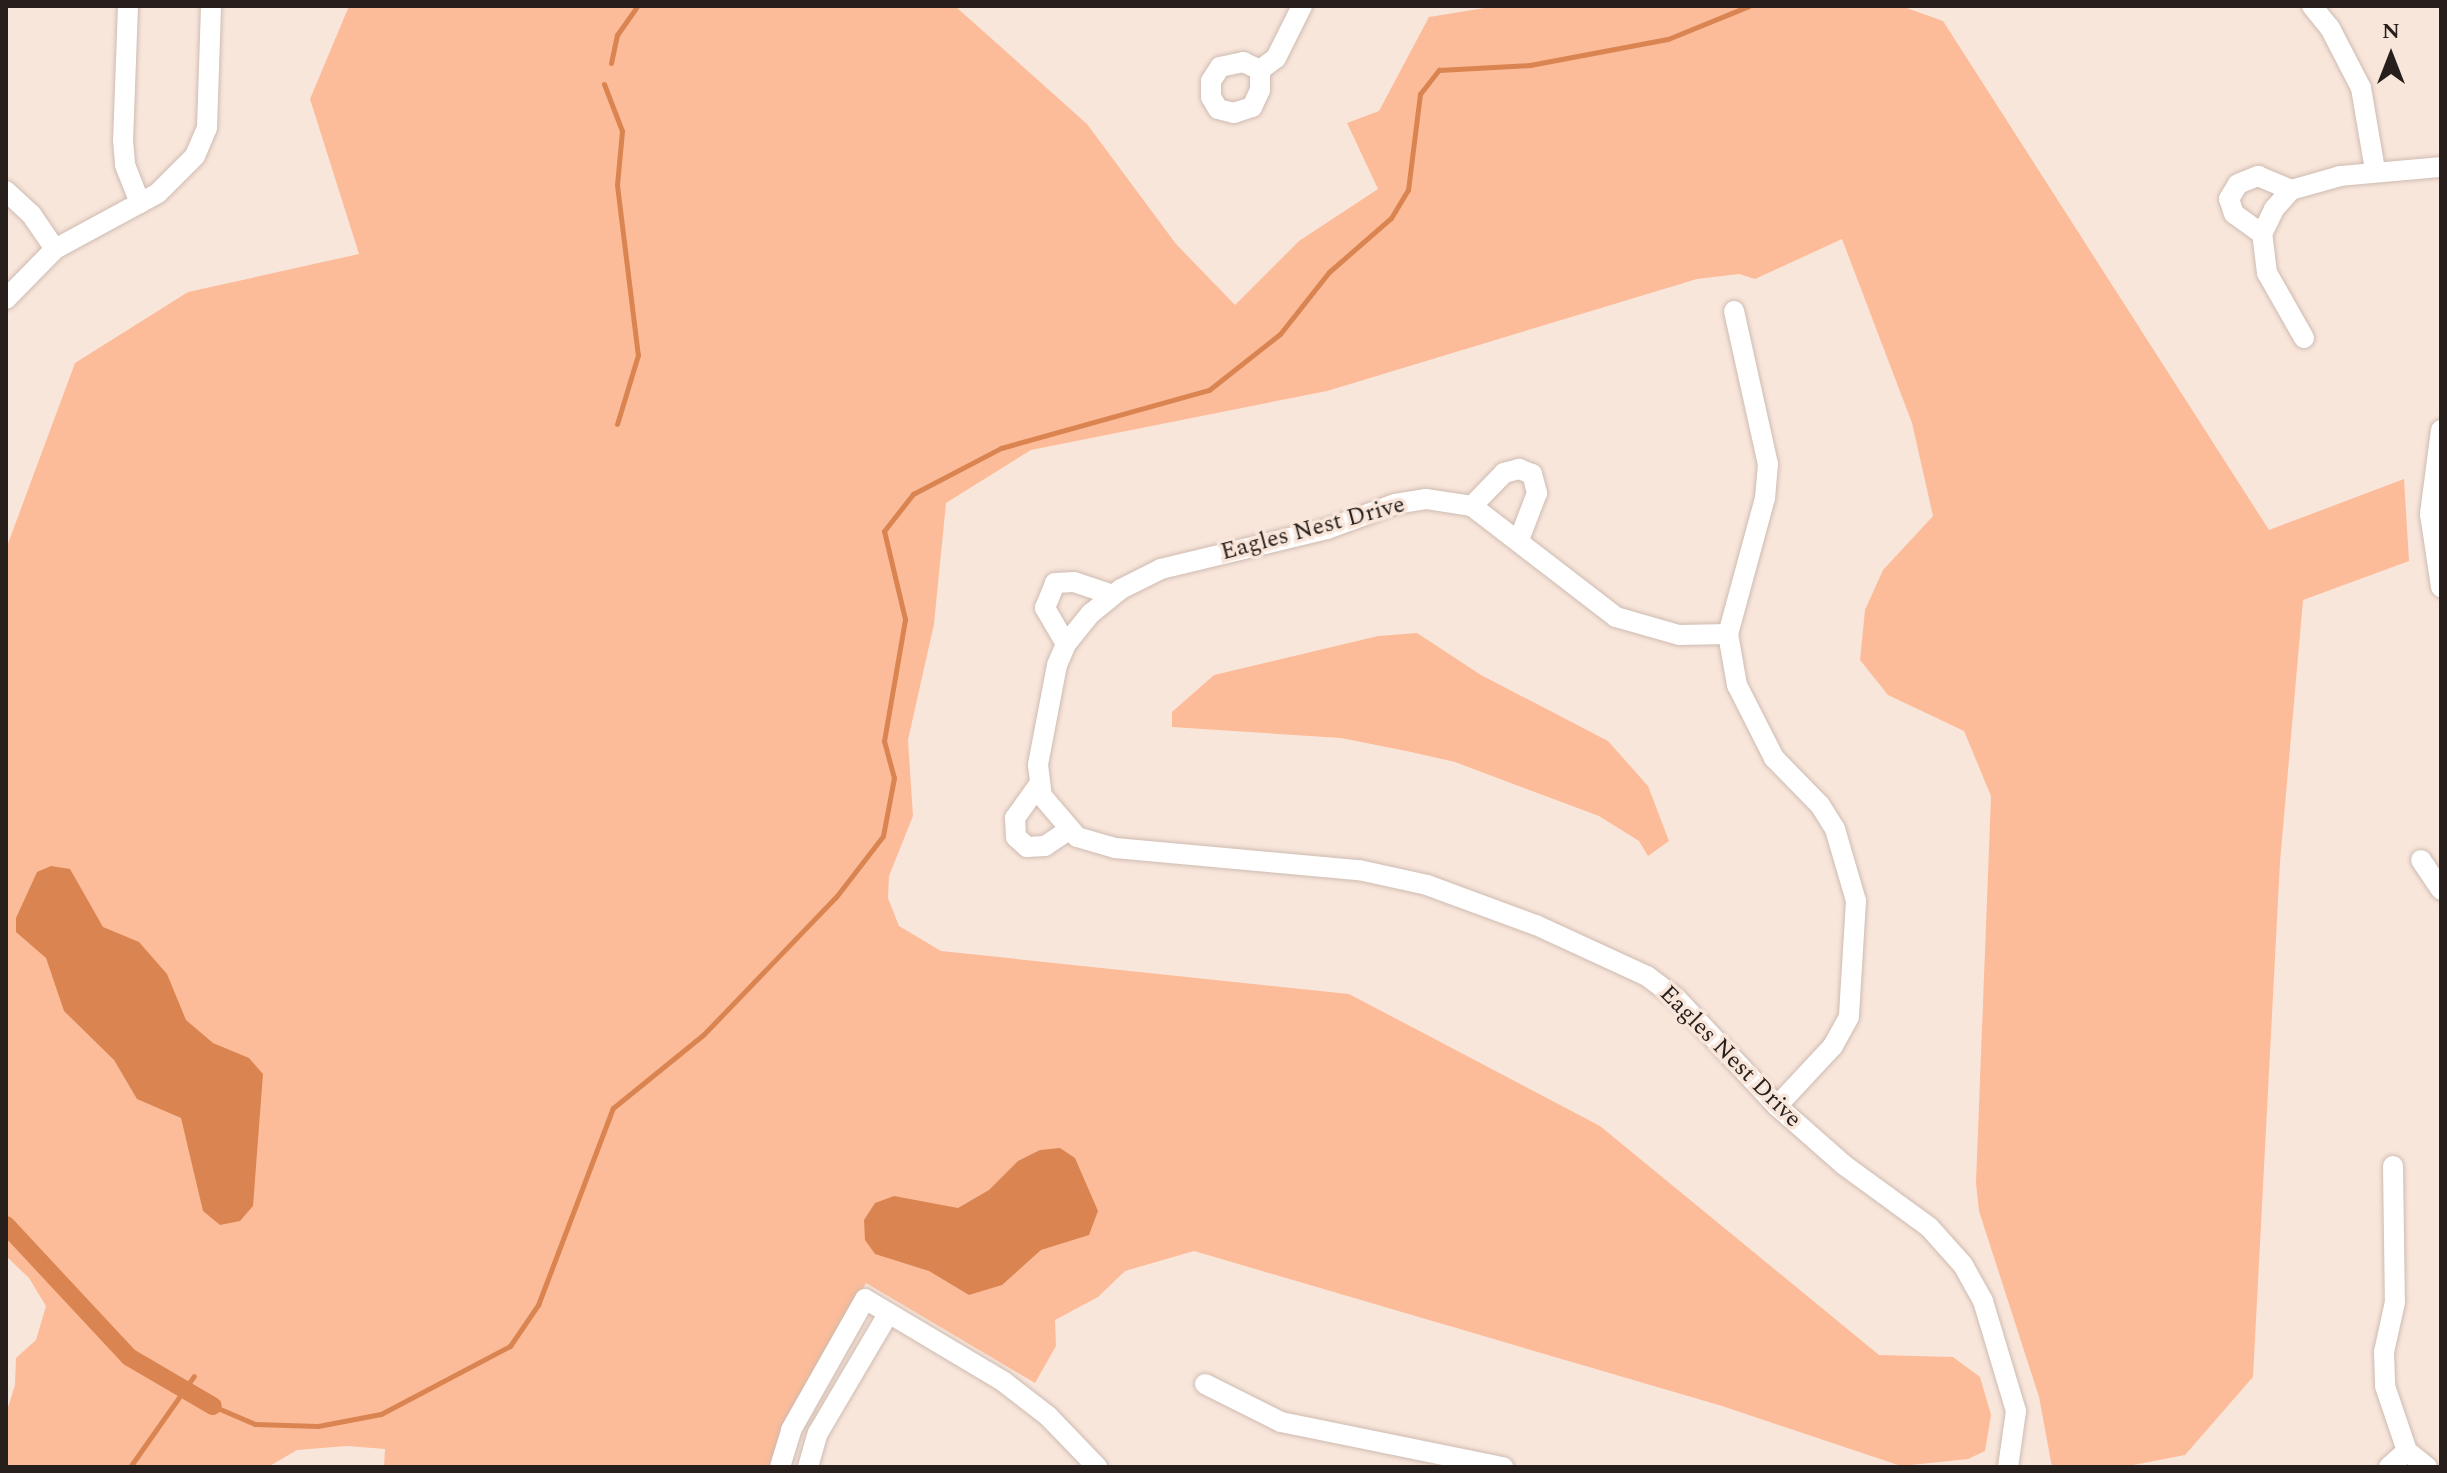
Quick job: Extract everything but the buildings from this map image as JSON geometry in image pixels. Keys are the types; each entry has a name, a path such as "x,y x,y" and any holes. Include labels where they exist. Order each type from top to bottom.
{"street":[{"path":"128,6 123,140 125,165 140,203"},
{"path":"6,299 55,249 176,180 195,156 207,128 211,6"},
{"path":"1260,70 1276,58 1302,6"},
{"path":"2312,6 2356,76 2375,170"},
{"path":"2304,338 2267,273 2262,234 2274,209 2291,190 2375,170 2441,167"},
{"path":"2262,234 2234,214 2229,199 2238,184 2258,176 2291,190"},
{"path":"6,191 31,214 55,249"},
{"path":"1734,311 1768,464 1765,498 1728,634 1737,685 1752,723 1774,758 1820,805 1835,829 1856,901 1849,1017 1833,1046 1777,1106"},
{"path":"2441,430 2430,514 2441,587"},
{"path":"1472,506 1504,473 1519,469 1532,474 1537,493 1519,540"},
{"name":"Eagles Nest Drive","path":"1040,783 1045,711 1066,644 1113,595 1161,569 1327,529 1395,504 1426,499 1472,506 1519,540 1587,600 1616,617 1679,635 1728,634"},
{"path":"1066,644 1045,608 1045,597 1055,583 1074,582 1113,595"},
{"path":"1040,783 1042,796 1069,830 1045,846 1027,847 1016,837 1015,818 1040,783"},
{"name":"Eagles Nest Drive","path":"1069,830 1115,848 1359,870 1427,885 1536,925 1647,976 1676,998 1777,1106 1844,1165 1929,1227 1963,1265 1983,1301 2016,1411 2008,1467"},
{"path":"2421,860 2441,890"},
{"path":"2393,1166 2395,1302 2384,1352 2384,1375 2393,1422 2407,1451 2427,1467"},
{"path":"780,1467 791,1430 865,1299 1004,1382 1048,1416 1097,1467"},
{"path":"808,1467 818,1433 888,1314"},
{"path":"1205,1384 1281,1422 1436,1461 1503,1467"},
{"path":"2389,1467 2407,1451"}],"shaded area":[{"path":"349,6 955,6 1087,124 1176,244 1235,305 1299,241 1378,189 1347,123 1379,111 1429,17 1497,6 1901,6 1943,21 2269,530 2404,479 2409,561 2303,600 2280,862 2253,1377 2185,1455 2123,1467 2052,1467 2039,1397 1979,1211 1976,1183 1991,796 1964,731 1888,695 1860,660 1865,610 1883,570 1933,516 1912,423 1842,239 1755,279 1739,274 1697,279 1327,391 1031,450 946,503 934,624 908,740 913,816 889,876 888,898 899,926 941,951 1349,994 1600,1126 1879,1355 1953,1357 1980,1377 1991,1415 1985,1451 1968,1459 1901,1466 1722,1406 1194,1251 1125,1271 1098,1297 1055,1320 1056,1346 1035,1383 866,1283 778,1441 772,1467 384,1467 385,1449 347,1446 297,1450 268,1467 6,1467 6,1414 15,1385 16,1358 36,1340 46,1306 29,1278 6,1256 6,549 75,363 188,292 359,254 310,99"},
{"path":"1417,633 1481,675 1608,741 1648,786 1669,841 1648,856 1639,841 1599,816 1455,762 1341,738 1172,727 1172,712 1214,675 1378,636"},
{"path":"51,866 70,869 103,927 139,942 167,974 186,1020 213,1043 249,1058 263,1074 253,1206 240,1221 220,1225 203,1211 181,1118 137,1099 114,1060 64,1011 46,958 16,932 16,918 37,872"},
{"path":"1060,1148 1075,1158 1098,1211 1089,1235 1041,1250 1002,1285 969,1295 929,1271 875,1254 865,1240 864,1220 875,1203 894,1196 958,1208 989,1190 1018,1161 1040,1150"}],"waterway":[{"path":"611,63 617,35 637,6"},
{"path":"213,1406 255,1424 318,1426 381,1414 510,1346 538,1305 613,1108 704,1034 836,897 883,836 894,778 884,741 905,619 884,531 913,494 1001,448 1209,390 1280,334 1329,272 1391,218 1408,190 1420,94 1439,70 1530,65 1668,39 1749,6"},
{"path":"604,84 622,131 617,185 638,355 617,424"},
{"path":"6,1225 129,1357 213,1406"},
{"path":"130,1467 194,1376"}]}
